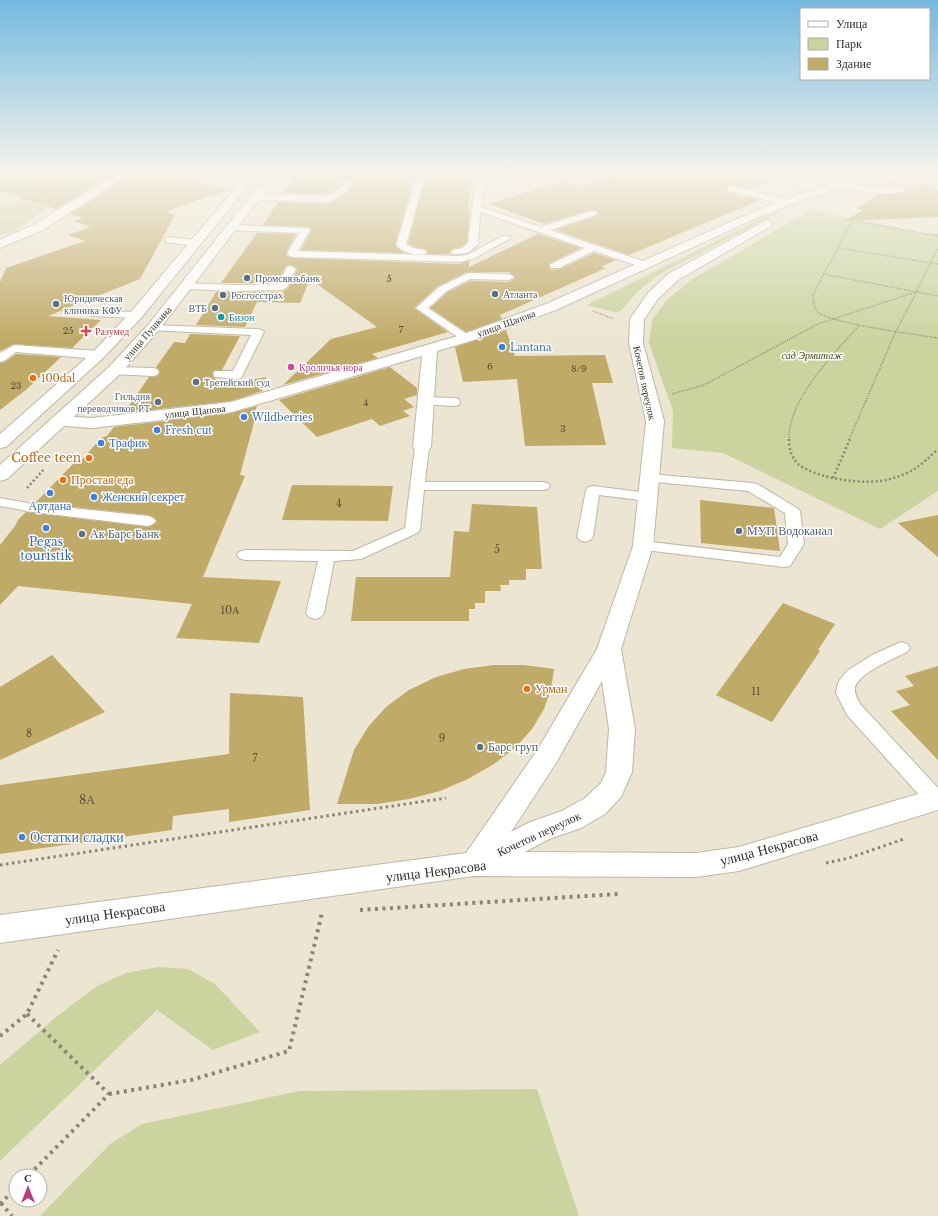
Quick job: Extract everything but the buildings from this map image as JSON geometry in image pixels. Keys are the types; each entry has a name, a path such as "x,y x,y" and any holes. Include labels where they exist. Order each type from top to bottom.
{"street":[{"path":"0,244 35,230"},
{"name":"улица Пушкина","path":"0,443 98,355 136,315 206,230"},
{"name":"улица Пушкина","path":"0,475 114,371 153,328 230,230"},
{"name":"улица Щапова","path":"59,421 92,423 232,407 466,338 551,307 725,230"},
{"name":"Кочетов переулок","path":"474,864 547,756 609,649 643,546 655,421 636,343 637,319 653,296 673,278 757,230"},
{"path":"422,447 430,349"},
{"name":"Кочетов переулок","path":"474,864 540,830 571,820 595,806 612,789 619,772 622,729 609,649"},
{"name":"улица Некрасова","path":"0,929 474,864 696,865 739,859 937,799"}],"lane":[{"path":"296,230 305,230 292,254 459,259 470,256 506,238"},
{"path":"406,230 401,245 404,249 412,251 465,251 473,244 474,230"},
{"path":"541,230 645,265"},
{"path":"169,240 195,243"},
{"path":"555,266 594,248"},
{"path":"186,286 232,288 282,287 291,269"},
{"path":"466,338 421,308 443,289 468,276 509,277"},
{"path":"96,314 136,315"},
{"path":"153,328 258,332 237,375 219,374"},
{"path":"0,358 14,348 98,355"},
{"path":"114,371 153,372"},
{"path":"426,401 454,402"},
{"path":"244,555 355,556 412,530 422,447"},
{"path":"417,486 543,486"},
{"path":"585,537 593,490 649,487 752,487 792,511 796,544 784,562 643,546"},
{"path":"6,503 148,521"},
{"path":"315,613 327,556"},
{"path":"901,648 860,670 851,678 846,687 847,699 854,710 937,799"}],"path":[{"path":"847,230 813,296 813,303 819,313 833,319 859,325 938,338"},
{"path":"904,230 938,236"},
{"path":"838,248 938,264"},
{"path":"833,478 896,331 938,248"},
{"path":"823,274 938,296"},
{"path":"668,395 704,385 818,324 916,292"},
{"path":"859,325 813,380 798,407 790,427 789,442 792,456 804,468 833,478 857,481 887,480 916,469 938,449"},
{"path":"6,503 48,465"},
{"path":"0,865 446,798"},
{"path":"818,864 849,858 908,838"},
{"path":"354,910 620,894"},
{"path":"36,1168 109,1094 191,1080 289,1051 322,912"},
{"path":"315,913 330,912"},
{"path":"0,1036 27,1014 59,948"},
{"path":"27,1014 109,1094"},
{"path":"8,1196 0,1203 12,1216"}],"green space":[{"path":"0,230 17,230 15,231 0,236"},
{"path":"738,230 746,230 660,274 637,292 621,311 615,312 587,305"},
{"name":"сад Эрмитаж","path":"777,230 905,230 921,233 938,233 938,491 880,529 723,453 672,448 673,411 649,343 652,320 667,300 691,280"},
{"path":"158,967 188,969 215,984 260,1032 213,1050 157,1010 0,1161 0,1065 56,1017 97,986 126,973"},
{"path":"537,1089 579,1216 40,1216 110,1144 142,1124 300,1091"}],"place":[{"name":"Промсвязьбанк","path":"247,278"},
{"name":"Атланта","path":"495,294"},
{"name":"Росгосстрах","path":"223,295"},
{"name":"Юридическая клиника КФУ","path":"56,304"},
{"name":"ВТБ","path":"215,308"},
{"name":"Бизон","path":"221,317"},
{"name":"Разумед","path":"86,331"},
{"name":"Lantana","path":"502,347"},
{"name":"Кроличья нора","path":"291,367"},
{"name":"100dal","path":"33,378"},
{"name":"Третейский суд","path":"196,382"},
{"name":"Гильдия переводчиков РТ","path":"158,402"},
{"name":"Wildberries","path":"244,417"},
{"name":"Fresh cut","path":"157,430"},
{"name":"Трафик","path":"101,443"},
{"name":"Coffee teen","path":"89,458"},
{"name":"Простая еда","path":"63,480"},
{"name":"Артдана","path":"50,493"},
{"name":"Женский секрет","path":"94,497"},
{"name":"Pegas touristik","path":"46,528"},
{"name":"МУП Водоканал","path":"739,531"},
{"name":"Ак Барс Банк","path":"82,534"},
{"name":"Урман","path":"527,689"},
{"name":"Барс груп","path":"480,747"},
{"name":"Остатки сладки","path":"22,837"}]}
